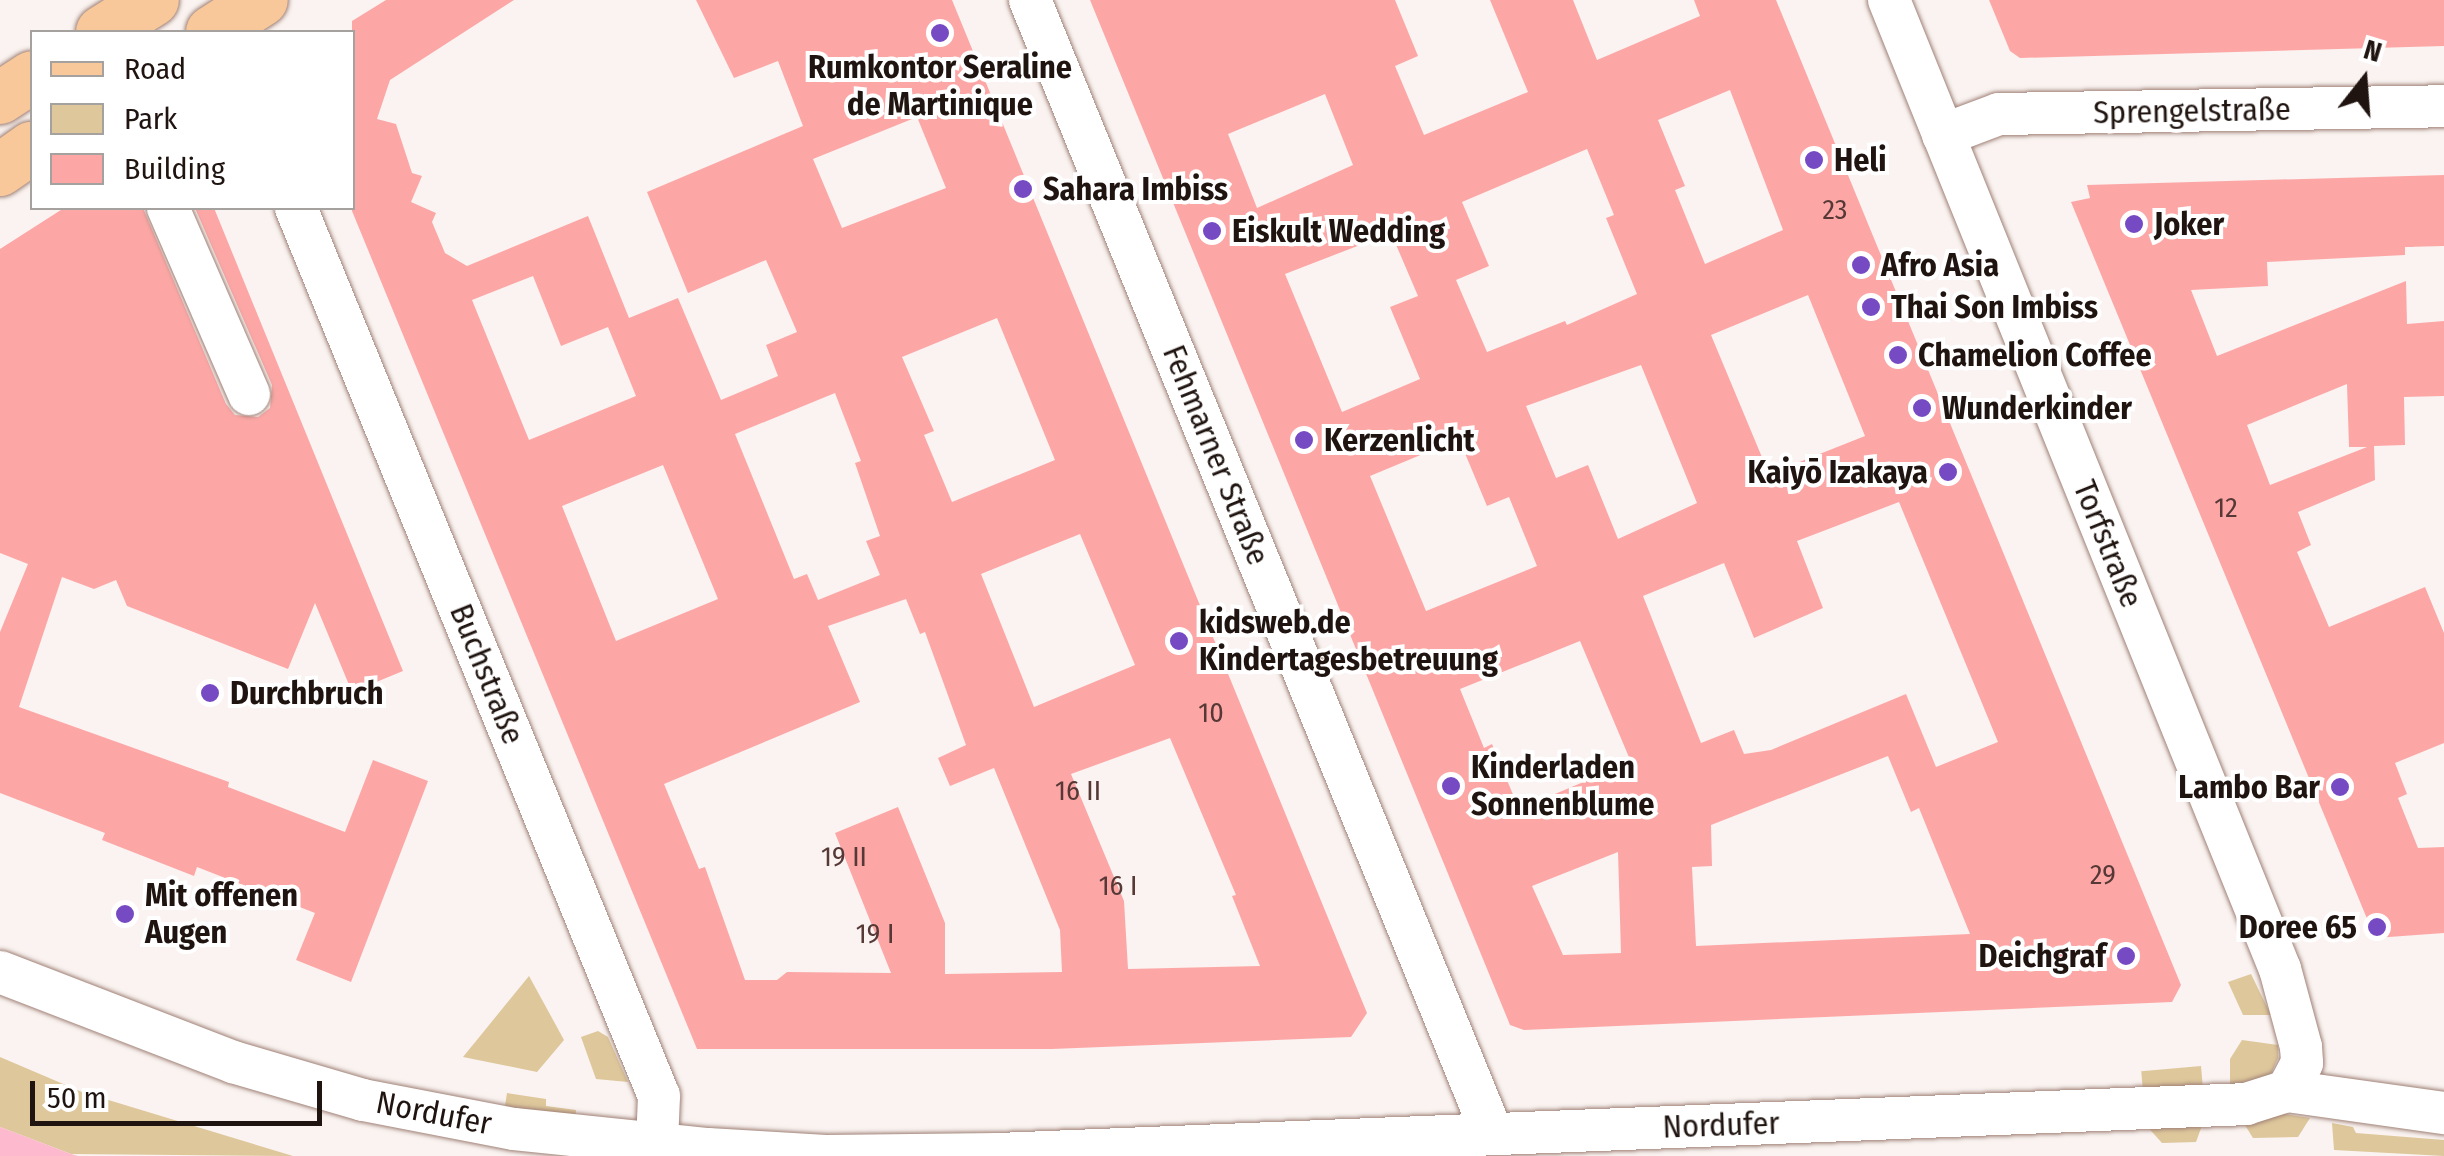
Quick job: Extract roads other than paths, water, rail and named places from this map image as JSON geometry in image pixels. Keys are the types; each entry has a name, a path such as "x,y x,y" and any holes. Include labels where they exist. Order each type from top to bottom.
{"main road":[{"path":"105,30 154,0"},
{"path":"216,30 262,0"},
{"path":"0,98 30,78"},
{"path":"0,170 30,149"}],"street":[{"name":"Fehmarner Straße","path":"1030,0 1492,1133"},
{"name":"Torfstraße","path":"1888,0 2280,969 2302,1063 2287,1091"},
{"name":"Sprengelstraße","path":"1944,135 1999,114 2444,106"},
{"path":"169,210 249,394"},
{"name":"Buchstraße","path":"297,210 660,1096 656,1144"},
{"name":"Nordufer","path":"0,972 233,1062 362,1100 514,1128 656,1144 826,1156 979,1154 2246,1104 2287,1091 2444,1113"}],"place":[{"name":"Rumkontor Seraline de Martinique","path":"940,33"},
{"name":"Heli","path":"1814,160"},
{"name":"Sahara Imbiss","path":"1023,189"},
{"name":"Joker","path":"2134,224"},
{"name":"Eiskult Wedding","path":"1212,231"},
{"name":"Afro Asia","path":"1861,265"},
{"name":"Thai Son Imbiss","path":"1871,307"},
{"name":"Chamelion Coffee","path":"1898,355"},
{"name":"Wunderkinder","path":"1922,408"},
{"name":"Kerzenlicht","path":"1304,440"},
{"name":"Kaiyō Izakaya","path":"1948,472"},
{"name":"kidsweb.de Kindertagesbetreuung","path":"1179,641"},
{"name":"Durchbruch","path":"210,693"},
{"name":"Kinderladen Sonnenblume","path":"1451,786"},
{"name":"Lambo Bar","path":"2340,787"},
{"name":"Mit offenen Augen","path":"125,914"},
{"name":"Doree 65","path":"2377,927"},
{"name":"Deichgraf","path":"2126,956"}]}
